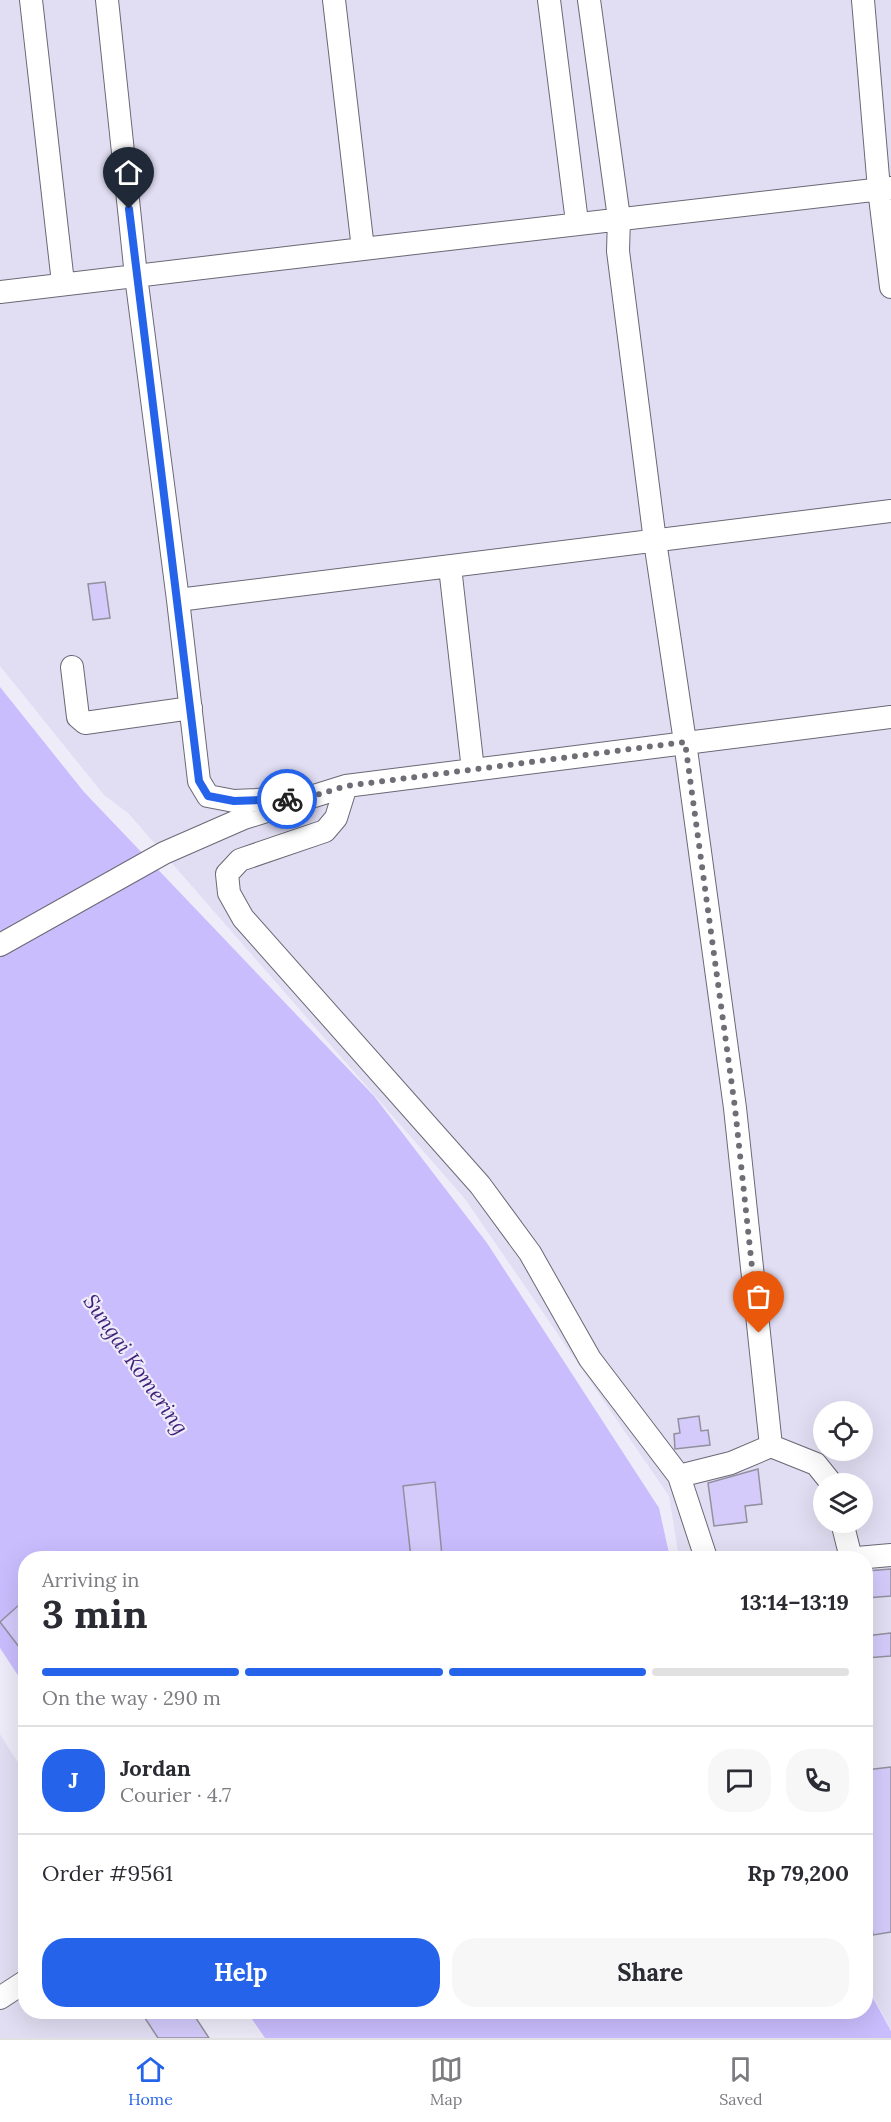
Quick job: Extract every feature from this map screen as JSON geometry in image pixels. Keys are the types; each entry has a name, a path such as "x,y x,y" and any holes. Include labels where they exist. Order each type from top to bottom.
{"lane":[{"path":"31,0 63,283"},
{"path":"107,0 136,276 192,708 199,781 208,796 234,801 307,798"},
{"path":"334,0 363,249"},
{"path":"549,0 577,222"},
{"path":"590,0 619,218 618,252 654,541 685,742 735,1108 771,1446"},
{"path":"863,0 885,188 891,287"},
{"path":"0,292 577,222 885,188"},
{"path":"178,600 891,511"},
{"path":"450,567 473,770"},
{"path":"72,667 78,717 85,723 192,708"},
{"path":"0,945 164,853 244,818 346,786 891,717"},
{"path":"346,786 336,818 325,831 240,860 227,874 229,892 243,918 480,1185 530,1253 590,1359 679,1476 704,1551"},
{"path":"679,1476 731,1463 771,1446 816,1464 823,1473"},
{"path":"845,1533 849,1551"},
{"path":"873,1557 891,1555"},
{"path":"0,1998 18,1986"}],"shaded area":[{"path":"0,0 891,0 891,2030 873,1996 873,1551 678,1551 669,1496 465,1199 128,813 104,795 0,666"},
{"path":"0,1734 18,1763 18,2019 191,2019 204,2038 0,2038"}],"water":[{"name":"Sungai Komering","path":"0,687 84,792 374,1096 487,1243 659,1508 668,1551 18,1551 18,1675 0,1648"},
{"path":"873,1998 891,2031 891,2038 265,2038 252,2019 873,2019"}],"building":[{"path":"105,582 110,618 93,620 88,584"},
{"path":"699,1416 701,1431 708,1430 710,1445 675,1449 674,1434 680,1433 678,1419"},
{"path":"758,1469 762,1504 745,1506 747,1522 714,1526 708,1483"},
{"path":"435,1482 442,1551 410,1551 403,1486"},
{"path":"891,1569 891,1596 873,1597 873,1570"},
{"path":"18,1606 18,1646 0,1622"},
{"path":"891,1633 891,1656 873,1657 873,1635"},
{"path":"891,1767 891,1932 873,1935 873,1769"},
{"path":"146,2019 197,2019 209,2038 158,2038"}],"way so far":[{"path":"287,799 307,798 346,786 685,742 735,1108 759,1333"}],"route":[{"path":"129,209 192,708 199,781 208,796 234,801 287,799"}]}
